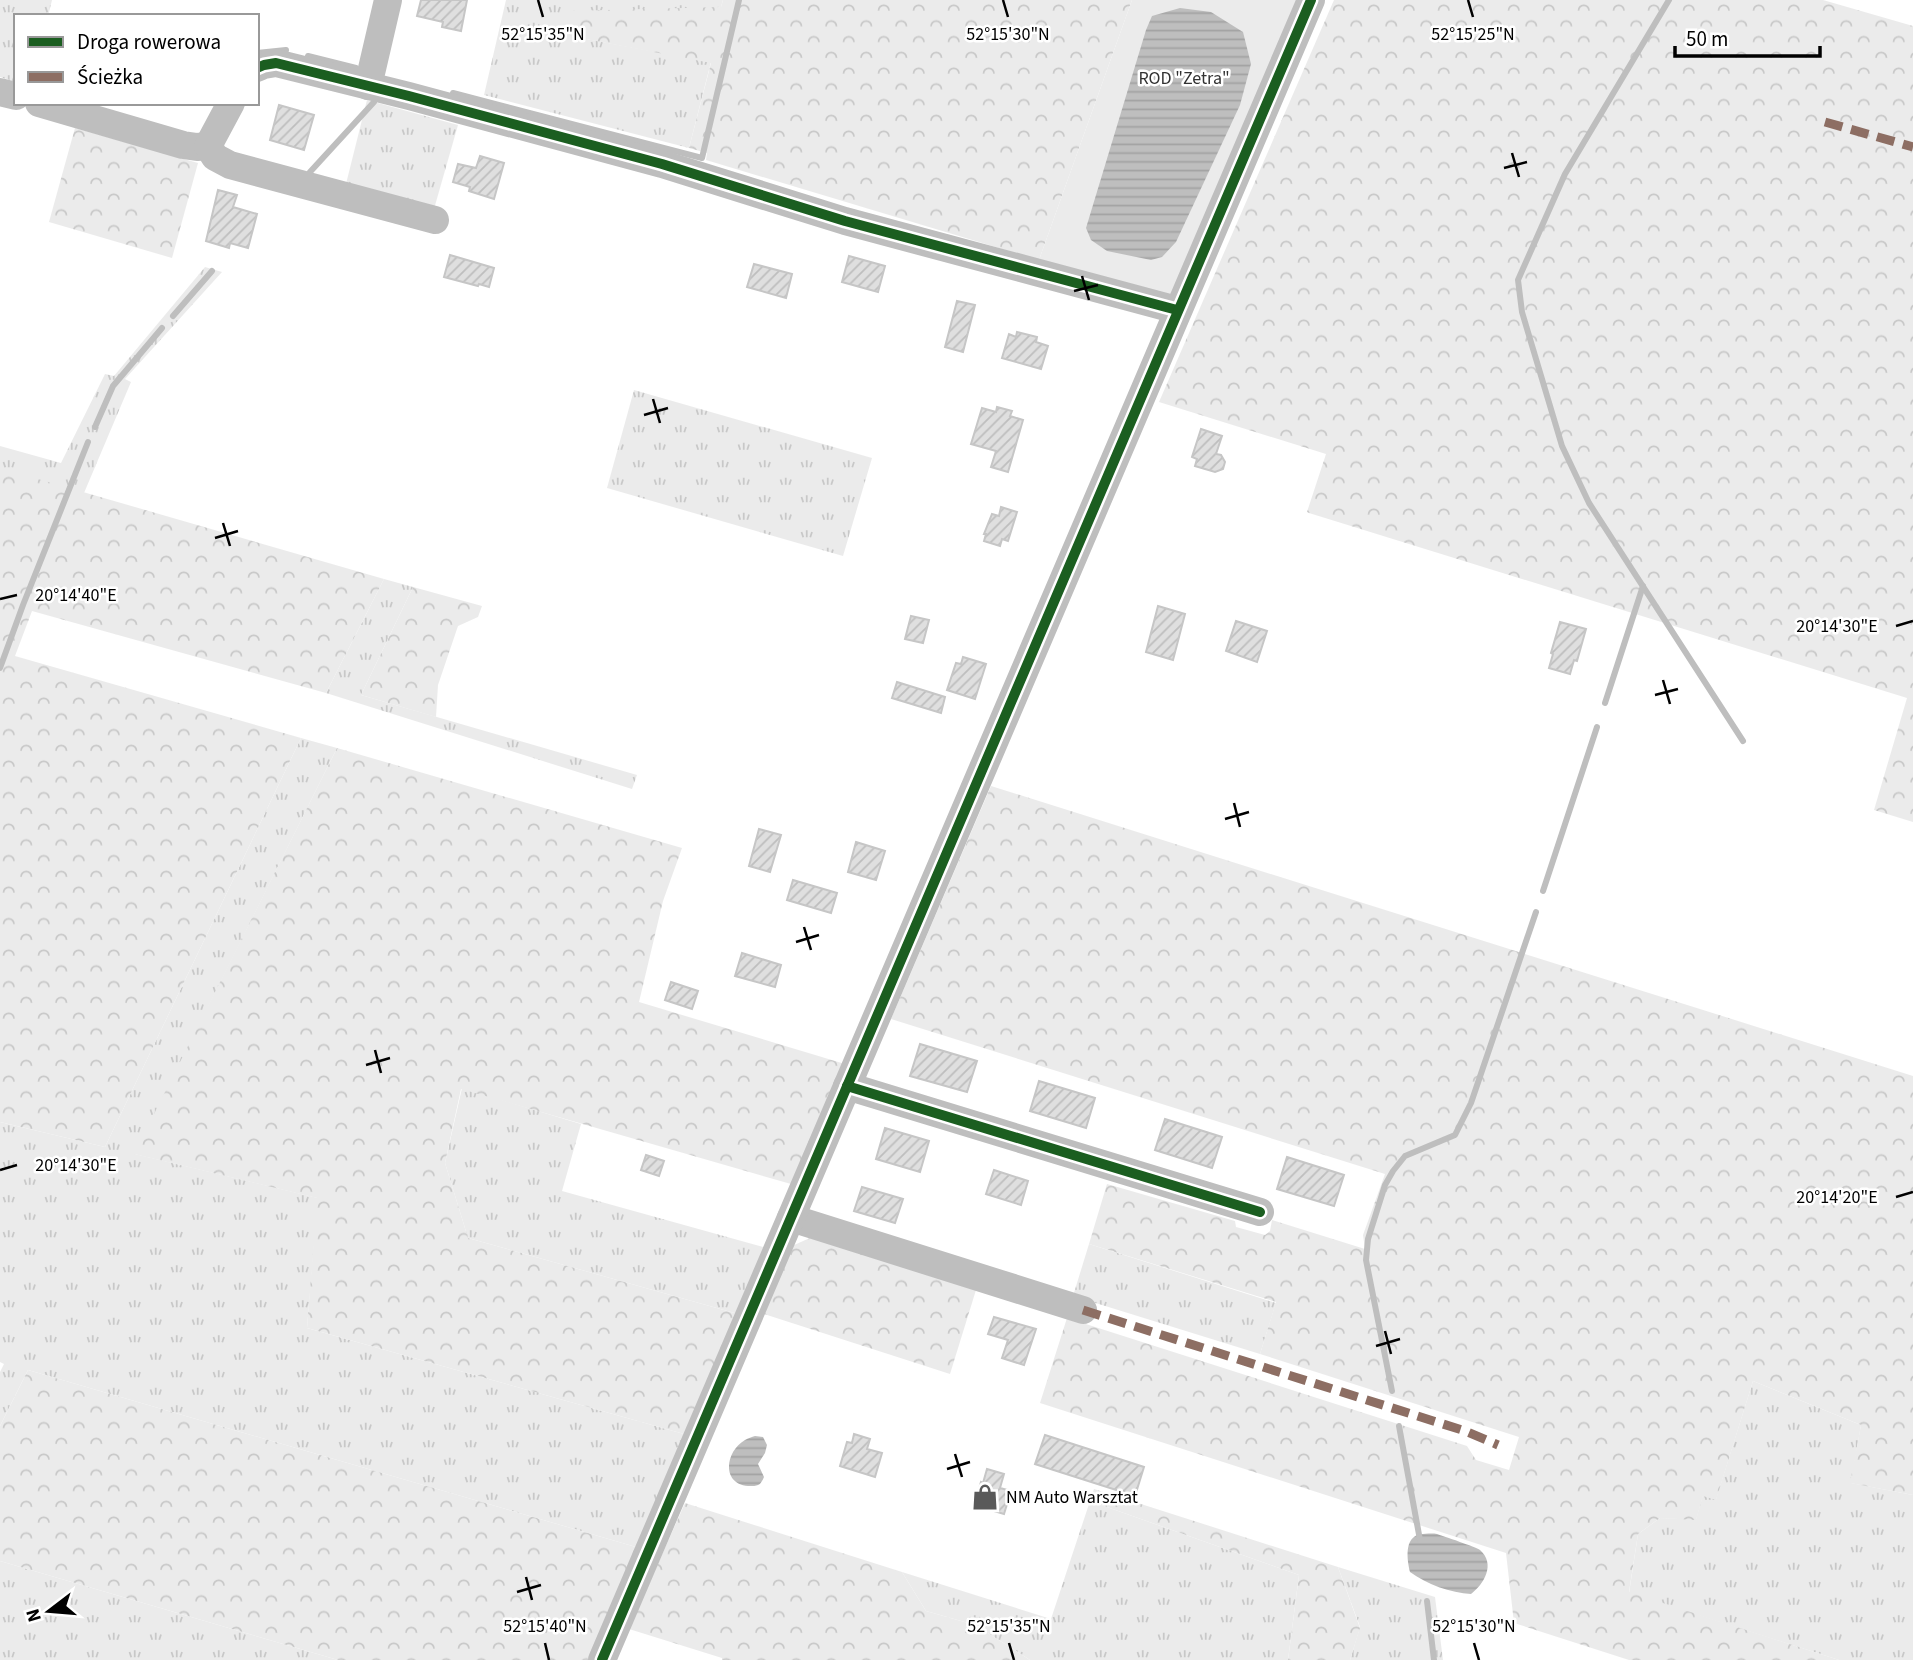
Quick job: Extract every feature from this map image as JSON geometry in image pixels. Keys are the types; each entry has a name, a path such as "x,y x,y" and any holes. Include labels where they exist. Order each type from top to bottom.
{"street":[{"path":"368,86 388,0"},
{"path":"601,1660 1311,0"},
{"path":"259,67 276,63 368,86 662,164 845,220 1177,310"},
{"path":"46,105 183,145 208,146"},
{"path":"208,146 230,105"},
{"path":"208,146 215,157 229,165 435,220"},
{"path":"848,1086 1260,1212"},
{"path":"791,1217 1083,1310"}],"green space":[{"path":"0,0 52,0 48,14 14,14 14,81 0,77"},
{"path":"506,0 723,0 721,7 570,36 711,62 689,148 484,95"},
{"path":"723,0 1132,0 1039,260 706,160 707,153 689,148 711,63 570,36 568,11 721,7"},
{"name":"ROD \"Zetra\"","path":"1132,0 1299,0 1172,299 1039,260"},
{"path":"1334,0 1823,0 1913,26 1913,822 1874,810 1907,698 1309,513 1307,512 1326,454 1159,402"},
{"path":"367,100 458,125 434,209 346,184"},
{"path":"75,128 198,163 172,258 49,222"},
{"path":"205,267 222,272 125,379 131,382 84,493 0,469 0,446 61,463 105,374 114,376"},
{"path":"634,390 872,458 843,556 607,488"},
{"path":"0,468 384,579 326,693 32,611 15,656 301,738 105,1147 0,1122"},
{"path":"384,579 413,587 361,695 637,775 632,789 326,693"},
{"path":"413,587 482,606 478,617 458,626 438,685 436,717 361,695"},
{"path":"301,738 337,748 135,1154 318,1198 307,1328 684,1434 636,1547 28,1370 0,1426 0,1372 4,1364 0,1362 0,1122 105,1147"},
{"path":"337,748 682,848 663,901 639,1002 845,1064 791,1184 461,1089 445,1163 468,1238 738,1314 684,1434 307,1328 317,1198 134,1154"},
{"path":"991,786 1913,1076 1913,1495 1850,1483 1861,1425 1753,1381 1716,1500 1703,1496 1696,1520 1660,1518 1638,1534 1629,1592 1839,1660 1629,1660 1514,1623 1506,1553 1040,1403 1067,1318 1467,1446 1476,1460 1509,1470 1519,1437 1260,1354 1276,1302 1089,1244 1107,1184 1235,1221 1236,1227 1265,1235 1270,1231 1272,1220 1365,1249 1363,1235 1385,1174 891,1019"},
{"path":"462,1088 581,1124 562,1191 767,1248 738,1314 468,1238 445,1163"},
{"path":"812,1237 976,1290 950,1374 764,1314 792,1246"},
{"path":"1089,1244 1276,1303 1260,1354 1073,1296"},
{"path":"28,1370 636,1547 588,1660 338,1660 0,1561 0,1426"},
{"path":"1753,1381 1861,1425 1851,1483 1913,1495 1913,1660 1839,1660 1629,1593 1638,1534 1660,1518 1696,1519 1703,1495 1716,1499"},
{"path":"1094,1489 1338,1567 1360,1628 1350,1660 1288,1660 1299,1575 1090,1501"},
{"path":"1090,1501 1299,1575 1288,1660 1030,1660 975,1625 926,1611 902,1572 1051,1619"},
{"path":"685,1503 902,1572 926,1611 975,1625 1030,1660 722,1660 629,1629"},
{"path":"0,1561 338,1660 0,1660"},
{"path":"1338,1567 1435,1597 1443,1660 1350,1660 1360,1627"}],"shaded area":[{"path":"1180,8 1211,12 1243,32 1251,64 1240,105 1176,242 1162,257 1151,260 1107,251 1091,240 1086,228 1146,30 1152,16"},
{"path":"755,1436 763,1437 767,1445 758,1464 764,1477 758,1485 742,1485 731,1475 730,1460 738,1445"},
{"path":"1420,1534 1437,1534 1480,1550 1488,1567 1476,1590 1471,1594 1447,1590 1410,1572 1409,1544"}],"building":[{"path":"421,0 467,0 461,31 442,27 443,22 417,16"},
{"path":"279,105 314,115 304,150 270,140"},
{"path":"480,156 504,163 494,199 469,191 470,187 453,182 458,164 476,168"},
{"path":"218,190 237,195 233,207 257,214 248,248 230,243 229,248 206,241"},
{"path":"450,255 494,268 489,287 444,277"},
{"path":"849,256 885,266 878,292 842,282"},
{"path":"754,264 792,274 786,298 747,287"},
{"path":"957,301 975,305 963,352 945,347"},
{"path":"1017,332 1037,337 1036,342 1048,346 1041,369 1002,358 1009,334 1016,337"},
{"path":"997,407 1012,411 1010,416 1023,420 1008,472 991,467 996,451 971,444 982,408 996,412"},
{"path":"1201,429 1222,436 1216,454 1221,455 1225,462 1223,469 1215,472 1195,466 1197,459 1192,457"},
{"path":"1001,507 1017,512 1008,541 1002,539 1000,546 984,541 984,534 992,514 999,516"},
{"path":"1158,606 1185,614 1173,660 1146,652"},
{"path":"911,616 929,620 923,643 905,639"},
{"path":"1236,621 1267,631 1257,662 1226,651"},
{"path":"1560,622 1586,629 1577,661 1574,660 1570,674 1549,668"},
{"path":"963,657 986,664 975,699 947,690 956,663 961,664"},
{"path":"897,682 945,697 941,713 892,698"},
{"path":"759,829 781,835 770,872 749,866"},
{"path":"856,842 885,851 876,880 848,872"},
{"path":"793,880 837,893 831,913 787,900"},
{"path":"742,953 781,965 775,987 735,976"},
{"path":"671,982 698,991 692,1009 665,1000"},
{"path":"920,1044 977,1061 967,1092 910,1076"},
{"path":"1039,1081 1095,1098 1086,1128 1030,1111"},
{"path":"1165,1119 1222,1137 1212,1168 1155,1150"},
{"path":"885,1128 929,1141 920,1172 876,1159"},
{"path":"646,1155 664,1161 659,1176 641,1170"},
{"path":"1287,1157 1344,1175 1334,1206 1277,1189"},
{"path":"994,1170 1028,1181 1021,1205 986,1194"},
{"path":"862,1187 903,1199 895,1223 854,1211"},
{"path":"994,1317 1036,1329 1024,1365 1002,1358 1008,1340 988,1334"},
{"path":"854,1434 870,1439 867,1449 882,1453 875,1477 840,1466 847,1442 852,1443"},
{"path":"1045,1435 1144,1467 1135,1496 1035,1464"},
{"path":"987,1469 1004,1474 1000,1488 1011,1491 1004,1514 974,1505"}],"waterway":[{"path":"453,93 702,158 739,0"},
{"path":"1669,0 1565,174 1518,280 1522,312 1562,446 1589,503 1743,741"},
{"path":"259,53 286,50"},
{"path":"308,56 356,68"},
{"path":"310,172 374,102"},
{"path":"173,316 212,271"},
{"path":"95,427 113,386 162,328"},
{"path":"0,668 88,442"},
{"path":"1605,703 1643,586"},
{"path":"1543,891 1597,727"},
{"path":"1392,1391 1366,1260 1368,1239 1385,1185 1405,1156 1455,1135 1471,1103 1536,912"},
{"path":"1399,1426 1420,1540"},
{"path":"1427,1601 1434,1660"}],"marked path":[{"path":"1825,122 1913,147"},
{"path":"1083,1310 1465,1431 1498,1445"}],"cycle path":[{"path":"602,1660 1311,0"},
{"path":"259,67 276,63 409,96 662,164 845,221 1177,310"},
{"path":"847,1086 1260,1212"}],"place":[{"name":"NM Auto Warsztat","path":"985,1497"}]}
